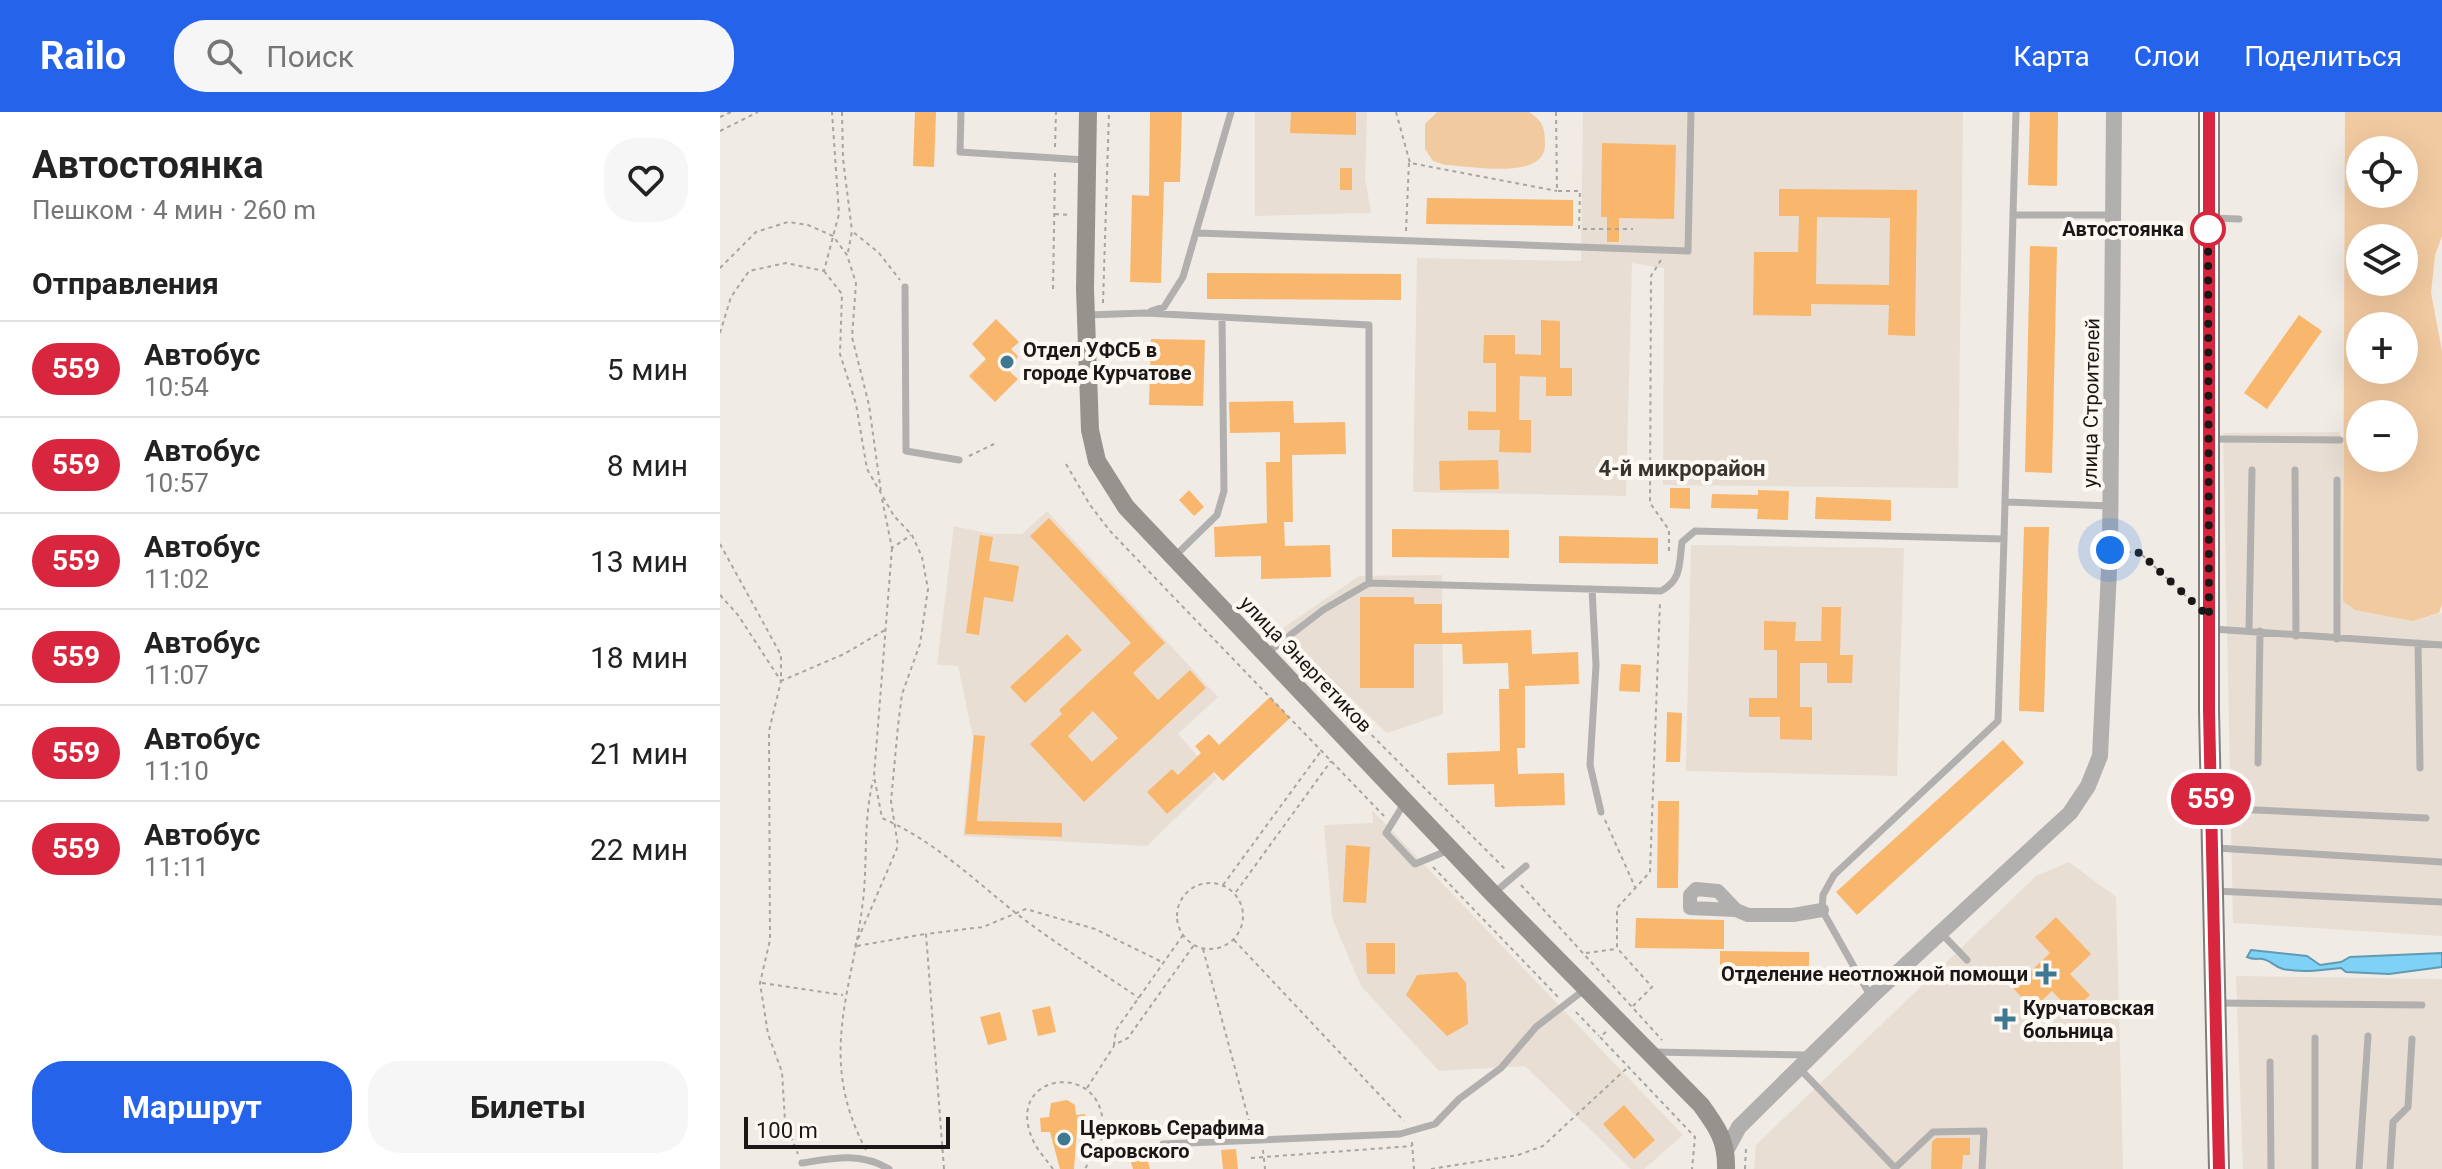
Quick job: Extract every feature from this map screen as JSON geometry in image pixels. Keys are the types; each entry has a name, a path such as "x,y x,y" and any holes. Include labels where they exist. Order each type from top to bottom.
{"main road":[{"name":"улица Энергетиков","path":"1088,112 1087,160 1095,315 1090,430 1097,461 1126,507 1174,558 1272,648 1493,894 1701,1105 1721,1132 1727,1149"},
{"path":"2209,112 2211,848 2219,1169"},
{"path":"1726,1169 1727,1149"}],"street":[{"name":"улица Строителей","path":"1727,1149 1739,1127 1811,1055 2070,813 2088,786 2100,756 2110,550 2114,112"},
{"path":"1736,910 1748,915 1793,915 1822,910"}],"lane":[{"path":"961,112 960,152 1087,160"},
{"path":"1145,313 1164,307 1175,295 1198,233 1231,112"},
{"path":"1198,233 1688,251 1691,112"},
{"path":"1871,997 1822,910 1823,895 1834,875 1998,721 2016,112"},
{"path":"2013,215 2113,215"},
{"path":"2208,218 2239,219"},
{"path":"905,287 906,451 959,460"},
{"path":"1095,315 1145,313 1369,325 1369,583"},
{"path":"1174,558 1217,515 1224,491 1222,317"},
{"path":"2209,439 2340,440"},
{"path":"2249,630 2252,470"},
{"path":"2295,470 2296,636"},
{"path":"2337,480 2337,639"},
{"path":"2005,502 2110,506"},
{"path":"1272,648 1369,583 1661,591 1673,585 1678,576 1682,542 1695,531 2004,539"},
{"path":"1592,589 1596,665 1590,765 1601,812"},
{"path":"2209,623 2296,636 2442,645"},
{"path":"2258,763 2260,631"},
{"path":"2418,643 2420,768"},
{"path":"1406,800 1386,833 1415,864 1452,849"},
{"path":"2211,808 2426,818"},
{"path":"2211,848 2442,862"},
{"path":"1493,894 1526,866"},
{"path":"2213,890 2442,902"},
{"path":"1941,932 1967,960"},
{"path":"1163,1144 1409,1132 1435,1124 1459,1099 1501,1068 1536,1027 1586,989"},
{"path":"2216,1003 2422,1005"},
{"path":"2359,1169 2368,1036"},
{"path":"2315,1038 2315,1169"},
{"path":"2390,1169 2393,1122 2408,1107 2412,1039"},
{"path":"1648,1052 1811,1055"},
{"path":"2270,1062 2271,1169"},
{"path":"1799,1068 1895,1168 1933,1132 1984,1131 1982,1169"},
{"path":"802,1163 841,1157 870,1158 889,1169"}],"path":[{"path":"720,117 731,112"},
{"path":"720,131 758,112"},
{"path":"824,271 839,214 832,112"},
{"path":"842,112 843,159 852,231 847,255"},
{"path":"1053,289 1056,112"},
{"path":"1095,315 1109,112"},
{"path":"1396,112 1409,160 1406,241"},
{"path":"1556,112 1557,191"},
{"path":"1409,160 1557,191 1580,191 1579,229 1633,229"},
{"path":"720,268 756,232 788,222 808,225 833,236 847,255 856,283 852,337 869,405 881,495 892,548 874,776 864,820 864,891 840,1026 843,1089 854,1126 870,1158"},
{"path":"852,231 879,253 905,287"},
{"path":"1666,250 1651,276 1650,503 1669,530 1669,563"},
{"path":"720,333 731,297 749,271 786,263 824,271 842,294 840,354 856,404 867,469 881,495 912,535 922,557 928,589 920,644 902,694 891,801 898,846 855,946"},
{"path":"959,460 994,444"},
{"path":"1066,464 1090,505 1110,531 1392,824"},
{"path":"892,548 912,535"},
{"path":"720,544 781,655 781,681 769,731 770,940 760,983 768,1034 782,1072 785,1121 802,1163"},
{"path":"2110,550 2140,553 2209,623"},
{"path":"1600,1037 1652,987 1617,948 1617,908 1650,872 1661,591"},
{"path":"720,595 738,615 781,681"},
{"path":"1247,611 1272,648 1508,872"},
{"path":"781,681 844,654 886,629"},
{"path":"1223,885 1322,750"},
{"path":"1235,893 1331,760"},
{"path":"874,776 882,818 950,859 1019,915 1139,998"},
{"path":"1601,812 1635,888"},
{"path":"1425,860 1695,1137 1692,1169"},
{"path":"1518,882 1632,1007"},
{"path":"1202,884 1223,885 1235,893 1243,916 1234,940 1219,948 1203,949 1183,935 1177,916 1187,892 1202,884"},
{"path":"855,946 983,927 1019,915 1026,909 1095,929 1164,963"},
{"path":"926,934 944,1169"},
{"path":"1087,1088 1114,1045 1116,1030 1183,935"},
{"path":"1234,940 1405,1122 1409,1132"},
{"path":"1114,1045 1128,1038 1194,945"},
{"path":"1586,953 1617,948"},
{"path":"1203,949 1255,1141 1262,1146 1265,1169"},
{"path":"760,983 844,996"},
{"path":"1431,1169 1518,1155 1543,1146 1628,1067"},
{"path":"1053,1169 1032,1139 1026,1117 1032,1097 1049,1083 1072,1081 1087,1088 1101,1113 1103,1138 1085,1169"},
{"path":"1251,1158 1413,1146 1414,1169"}],"shaded area":[{"path":"1255,112 1367,112 1365,178 1371,213 1255,216"},
{"path":"1437,112 1529,112 1544,129 1542,156 1534,163 1506,169 1445,165 1433,161 1425,149 1425,124"},
{"path":"1583,112 1963,112 1958,488 1663,485 1664,268 1632,263 1626,496 1413,492 1417,258 1581,261"},
{"path":"2345,112 2442,112 2442,236 2435,255 2431,293 2442,351 2442,604 2439,613 2413,621 2355,610 2343,601"},
{"path":"2339,432 2343,443 2343,601 2413,621 2442,613 2442,936 2233,923 2223,433"},
{"path":"1047,511 1218,697 1178,734 1217,778 1147,846 963,836 973,737 958,666 937,665 954,526 991,534 1022,534"},
{"path":"1691,545 1904,548 1897,776 1686,771"},
{"path":"1442,575 1443,714 1387,733 1280,630 1359,576"},
{"path":"1372,810 1683,1135 1644,1169 1631,1169 1525,1066 1439,1071 1361,986 1332,918 1324,825 1373,823"},
{"name":"Курчатовская больница","path":"2069,862 2116,897 2123,1169 1754,1169 1756,1145 2036,876"},
{"path":"2236,976 2442,979 2442,1169 2243,1169"}],"water":[{"path":"2251,950 2307,956 2320,965 2341,962 2350,957 2442,953 2442,967 2389,974 2346,972 2341,968 2290,970 2264,959 2247,957"}],"building":[{"path":"915,112 936,112 934,167 913,166"},
{"path":"1150,112 1182,112 1180,182 1164,182 1161,283 1130,282 1132,195 1149,196"},
{"path":"1291,112 1356,112 1356,135 1290,133"},
{"path":"2030,112 2058,112 2057,186 2028,185"},
{"path":"1602,143 1676,145 1674,219 1619,218 1619,242 1607,242 1607,217 1601,217"},
{"path":"1340,168 1352,168 1352,190 1340,190"},
{"path":"1779,189 1917,190 1915,336 1888,335 1889,305 1811,304 1811,316 1753,315 1754,252 1798,252 1799,216 1779,216","holes":["1817,217 1890,218 1889,285 1816,284"]},
{"path":"1427,198 1573,200 1573,226 1426,224"},
{"path":"2030,246 2057,247 2052,473 2025,472"},
{"path":"1207,273 1401,274 1401,300 1207,299"},
{"path":"2299,315 2322,331 2267,409 2244,393"},
{"path":"996,319 1019,342 1011,349 1018,356 1010,372 1018,379 995,402 969,376 986,359 972,344"},
{"path":"1541,320 1560,321 1560,368 1572,368 1572,396 1546,396 1546,377 1520,376 1519,420 1531,420 1531,453 1499,452 1500,430 1468,430 1468,411 1496,412 1496,363 1483,363 1484,335 1515,335 1515,354 1541,355"},
{"path":"1151,339 1205,340 1203,406 1149,405"},
{"path":"1293,401 1294,423 1345,422 1346,454 1292,455 1293,522 1284,522 1285,546 1330,545 1331,577 1261,579 1261,556 1215,557 1214,527 1267,523 1266,462 1280,462 1280,432 1230,433 1229,402"},
{"path":"1498,460 1499,489 1440,490 1439,461"},
{"path":"1670,488 1690,488 1690,509 1670,508"},
{"path":"1189,490 1204,507 1194,516 1179,500"},
{"path":"1758,490 1789,491 1788,520 1757,519 1758,509 1711,508 1712,494 1758,495"},
{"path":"1816,497 1891,500 1891,521 1815,519"},
{"path":"1049,518 1165,643 1133,673 1158,700 1190,670 1206,688 1084,802 1030,744 1062,714 1059,710 1131,643 1030,536","holes":["1093,711 1118,738 1092,762 1068,736"]},
{"path":"2024,527 2049,527 2044,712 2019,711"},
{"path":"1392,529 1509,530 1509,558 1392,557"},
{"path":"980,535 993,537 989,561 1019,566 1013,602 984,597 979,635 966,633"},
{"path":"1559,536 1658,538 1658,564 1559,563"},
{"path":"1360,597 1414,597 1414,604 1442,604 1442,633 1531,630 1532,654 1578,652 1579,684 1525,686 1525,748 1517,748 1518,774 1564,773 1565,805 1495,807 1494,784 1448,785 1447,753 1500,751 1499,689 1509,689 1508,663 1463,664 1462,644 1414,644 1414,688 1360,688"},
{"path":"1822,607 1841,607 1840,655 1853,655 1852,683 1827,683 1827,663 1800,663 1800,707 1812,707 1812,740 1780,739 1780,717 1749,717 1749,698 1777,698 1777,650 1764,650 1764,621 1796,622 1795,641 1821,641"},
{"path":"1067,634 1082,650 1025,703 1010,687"},
{"path":"1621,664 1641,665 1640,692 1619,691"},
{"path":"1270,697 1290,718 1223,781 1214,772 1167,814 1147,792 1172,769 1178,775 1201,753 1195,746 1209,734 1219,745"},
{"path":"1667,712 1682,713 1680,762 1666,762"},
{"path":"974,735 985,736 977,821 1062,823 1062,837 965,834"},
{"path":"2003,740 2024,763 1857,915 1836,892"},
{"path":"1658,801 1679,801 1678,888 1657,888"},
{"path":"1346,845 1370,847 1366,903 1343,902"},
{"path":"2056,917 2091,954 2070,974 2090,995 2072,1012 2052,991 2033,1009 2013,988 2050,953 2035,937"},
{"path":"1636,918 1724,920 1724,949 1635,948"},
{"path":"1366,943 1395,943 1395,974 1367,974"},
{"path":"1720,951 1809,952 1809,983 1720,982"},
{"path":"1457,972 1466,983 1468,1024 1447,1036 1406,995 1417,975"},
{"path":"1050,1006 1056,1032 1038,1036 1032,1010"},
{"path":"1000,1012 1007,1040 988,1045 980,1017"},
{"name":"Церковь Серафима Саровского","path":"1067,1100 1075,1105 1076,1115 1085,1114 1086,1129 1077,1129 1074,1169 1060,1169 1050,1132 1041,1132 1040,1118 1049,1117 1051,1103"},
{"path":"1624,1105 1655,1140 1634,1159 1603,1124"},
{"path":"1936,1138 1970,1138 1970,1155 1963,1155 1962,1169 1931,1169 1932,1142"},
{"path":"1236,1149 1238,1169 1223,1169 1221,1150"},
{"path":"1146,1154 1150,1169 1133,1169 1130,1159"}],"bus line":[{"name":"559","path":"2209,112 2209,711 2219,1169"}],"place":[{"name":"Автостоянка","path":"2208,229"},
{"name":"Отдел УФСБ в городе Курчатове","path":"1007,362"},
{"name":"Отделение неотложной помощи","path":"2046,974"},
{"name":"Курчатовская больница","path":"2005,1019"},
{"name":"Церковь Серафима Саровского","path":"1064,1139"}],"district":[{"name":"4-й микрорайон","path":"1682,468"}],"route":[{"path":"2110,550 2140,553 2209,617 2208,218 2208,229"}]}
